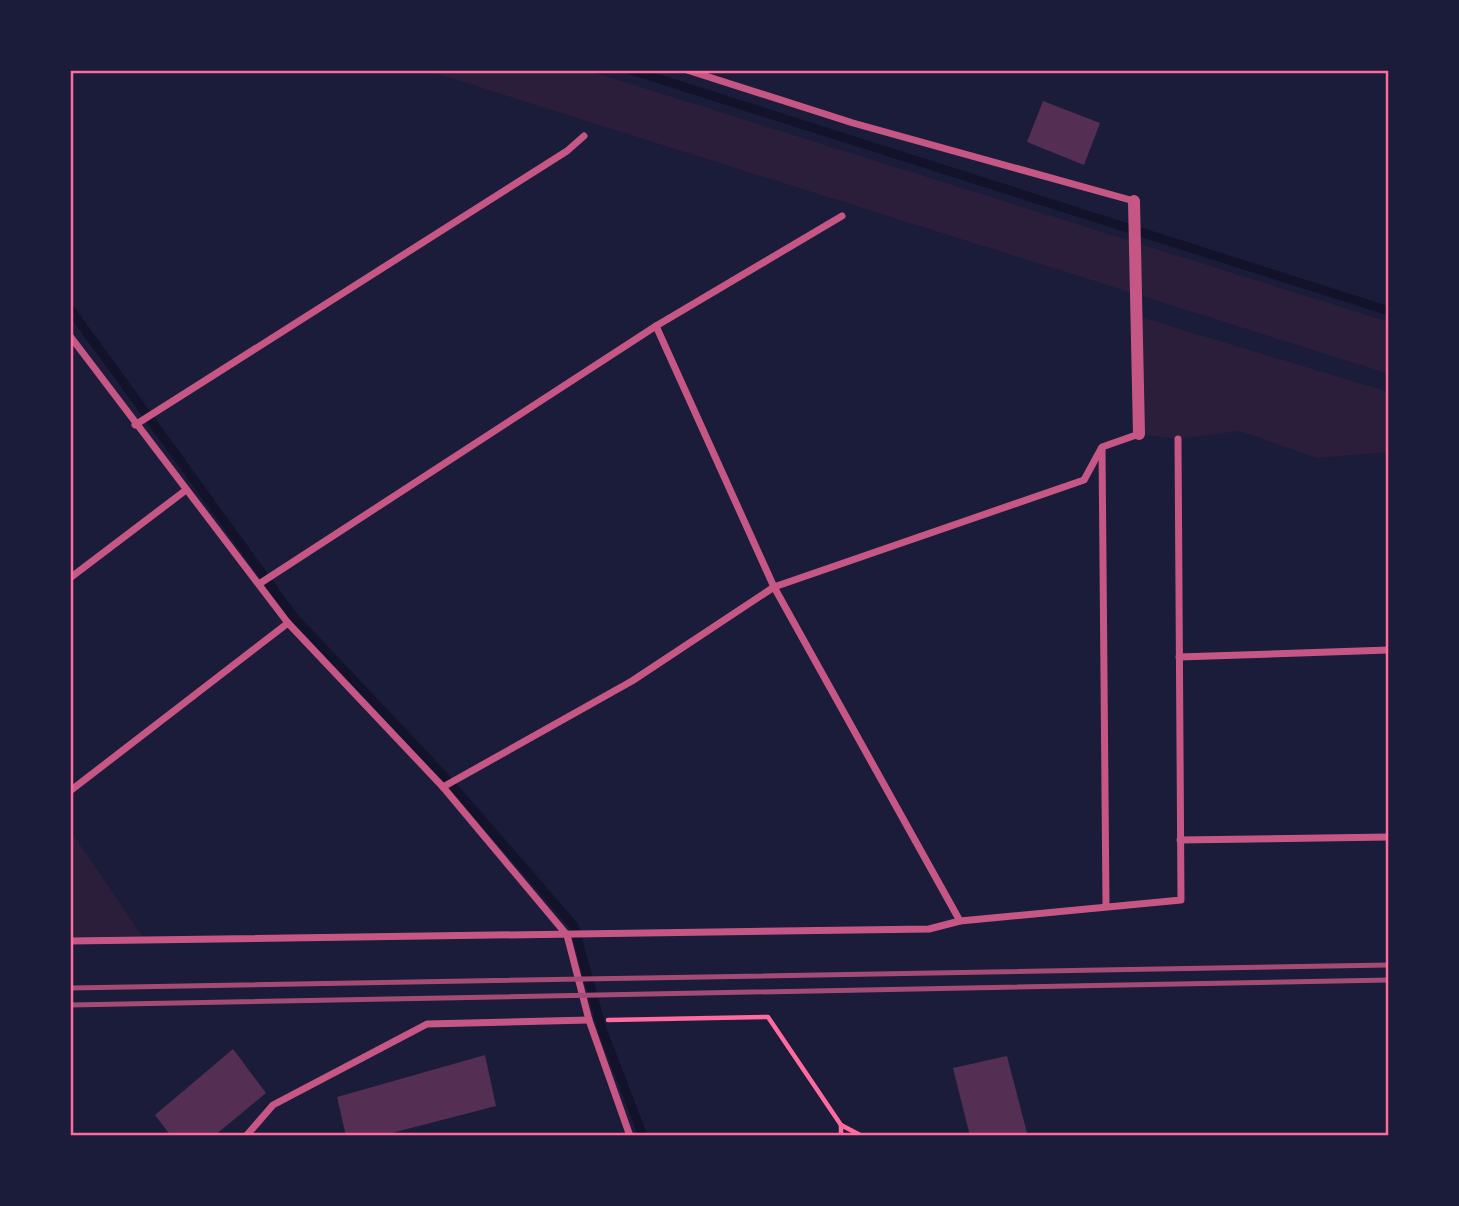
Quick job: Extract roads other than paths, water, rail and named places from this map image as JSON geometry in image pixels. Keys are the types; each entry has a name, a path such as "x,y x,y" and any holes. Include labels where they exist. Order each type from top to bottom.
{"street":[{"path":"443,787 632,681 774,587 1084,480 1102,447 1139,434 1134,201 853,123 687,70"},
{"path":"135,425 567,150 584,136"},
{"path":"259,584 656,326 842,216"},
{"path":"656,326 774,587 960,921"},
{"path":"70,336 73,348 186,489 288,623 443,787 567,935 589,1020 629,1136"},
{"path":"70,941 929,929 960,921 1181,900 1178,439"},
{"path":"1102,447 1106,906"},
{"path":"70,578 186,489"},
{"path":"70,792 288,623"},
{"path":"1179,656 1389,650"},
{"path":"1180,839 1389,837"},
{"path":"246,1136 273,1105 427,1024 589,1020"}],"waterway":[{"path":"631,70 1389,311"},
{"path":"70,309 293,616 443,775 574,926 602,1029 643,1136"}],"railway":[{"path":"70,988 1389,965"},
{"path":"70,1005 1389,980"}]}
